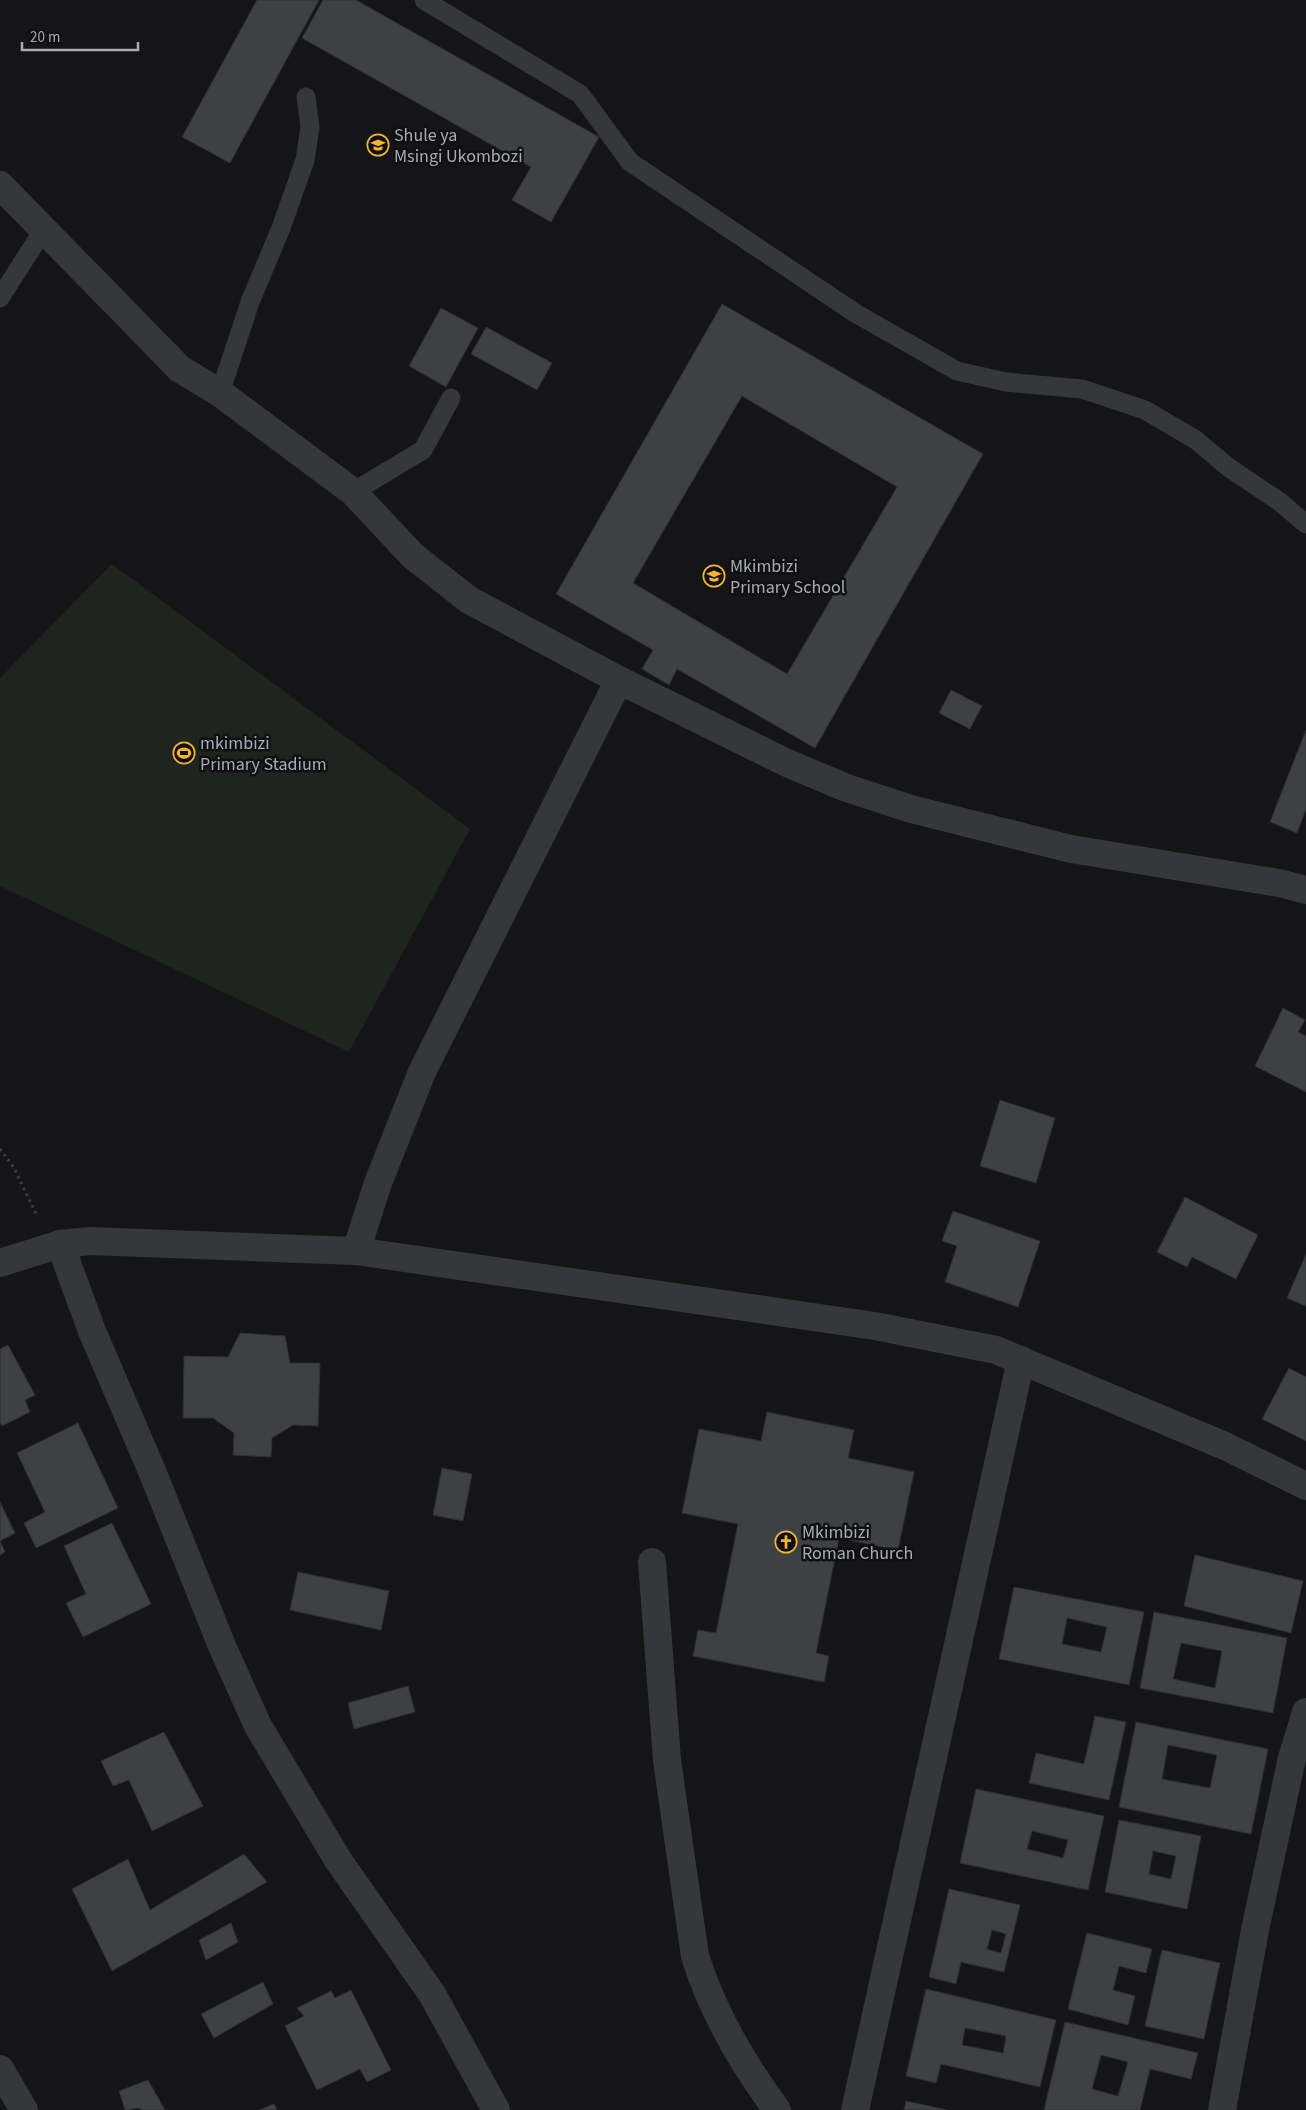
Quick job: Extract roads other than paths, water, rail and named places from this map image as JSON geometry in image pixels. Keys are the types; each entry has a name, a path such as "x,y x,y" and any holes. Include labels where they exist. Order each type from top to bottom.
{"street":[{"path":"0,185 180,369 220,393 353,492 413,556 470,600 619,680 785,762 911,810 1071,849 1279,883 1306,890"},
{"path":"356,1252 378,1183 422,1072 619,680"},
{"path":"0,1263 55,1245 90,1241 356,1252 875,1326 996,1350 1224,1446 1306,1486"},
{"path":"55,1245 152,1471 222,1646 258,1726 338,1860 432,1994 496,2110"},
{"path":"855,2110 1021,1360"},
{"path":"652,1562 667,1760 694,1956 709,1995 745,2062 777,2110"},
{"path":"1222,2110 1255,1930 1292,1758 1306,1712"},
{"path":"0,2069 24,2110"}],"lane":[{"path":"424,0 580,94 630,162 855,313 957,371 1006,382 1082,389 1145,410 1196,440 1228,467 1280,502 1306,524"},
{"path":"220,393 250,302 281,228 305,160 310,128 306,97"},
{"path":"0,298 44,229"},
{"path":"353,492 423,450 451,398"}],"place":[{"name":"Shule ya Msingi Ukombozi","path":"378,145"},
{"name":"Mkimbizi Primary School","path":"714,576"},
{"name":"mkimbizi Primary Stadium","path":"184,753"},
{"name":"Mkimbizi Roman Church","path":"786,1542"}]}
